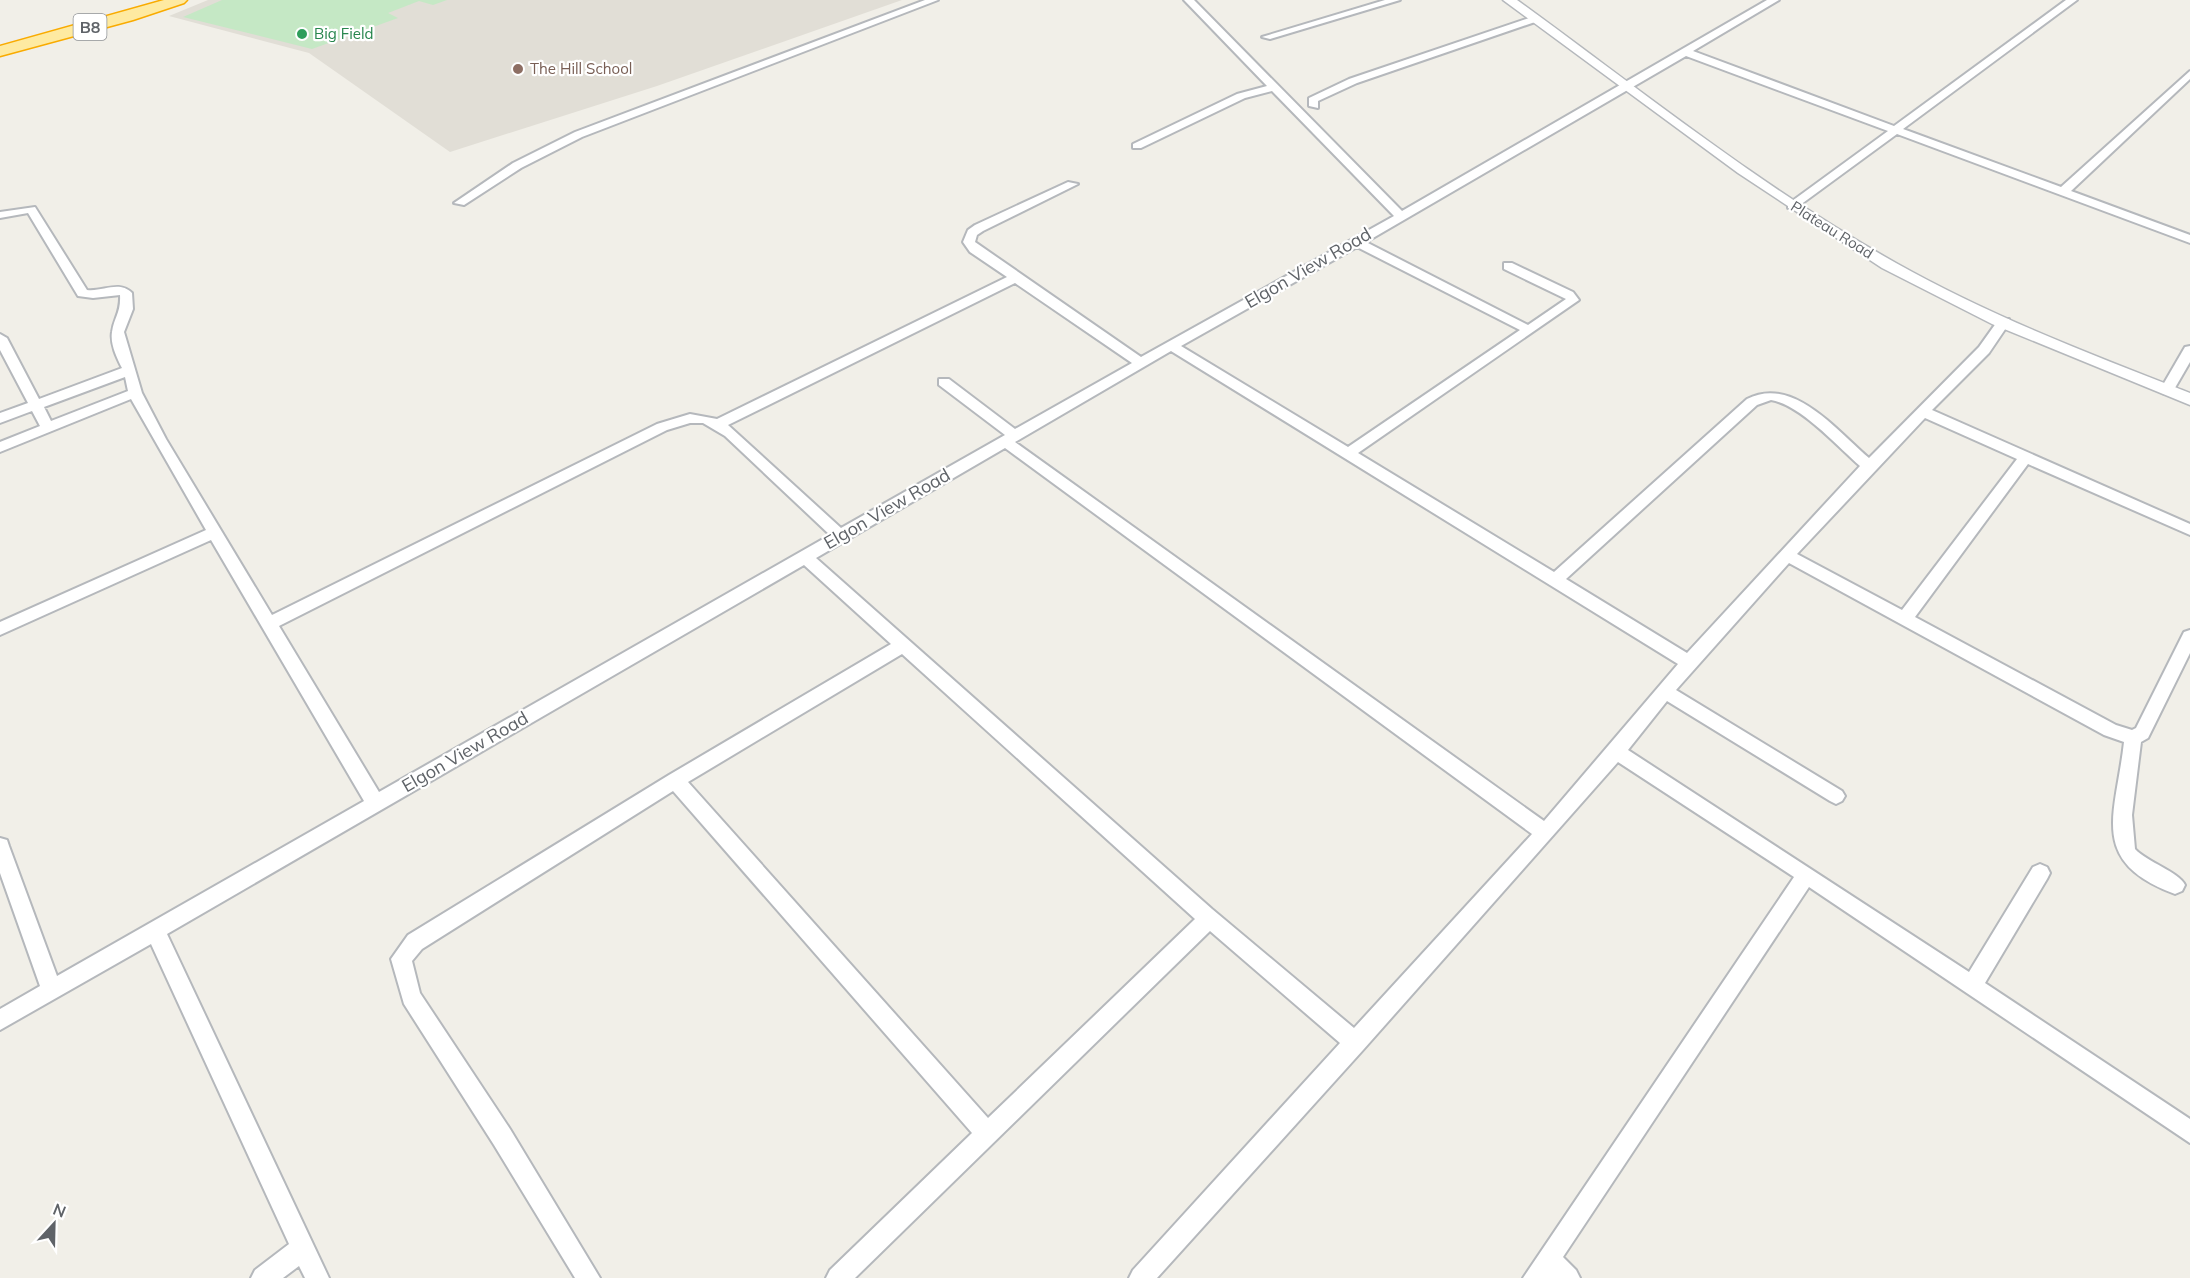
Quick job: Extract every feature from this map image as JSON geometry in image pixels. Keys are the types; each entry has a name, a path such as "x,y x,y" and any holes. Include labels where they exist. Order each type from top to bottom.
{"highway":[{"name":"B8","path":"0,51 128,17 179,0"}],"street":[{"path":"460,202 477,189 585,133 933,0"},
{"path":"1189,0 1401,217"},
{"path":"1267,38 1395,0"},
{"name":"Plateau Road","path":"1509,0 1625,87 1792,206 1889,265 1948,297 2004,322 2190,399"},
{"name":"Elgon View Road","path":"0,1020 804,556 1355,241 1401,217 1774,0"},
{"path":"1792,206 2072,0"},
{"path":"1314,106 1313,100 1353,81 1535,19"},
{"path":"1684,52 2190,239"},
{"path":"2063,192 2190,74"},
{"path":"1137,146 1241,96 1276,87"},
{"path":"1072,184 972,232 969,242 974,249 1141,363"},
{"path":"0,215 32,209 82,293 87,296 110,291 124,291 127,309 118,333 122,354 130,370 135,393 159,439 376,804"},
{"path":"1355,241 1528,330"},
{"path":"1349,453 1573,300 1569,295 1508,266"},
{"path":"718,424 1017,277"},
{"path":"1141,1278 1545,833 1616,752 1663,690 1869,466 1984,350 2004,322"},
{"path":"0,338 48,428"},
{"path":"1172,346 1689,662"},
{"path":"2167,390 2190,350"},
{"path":"0,418 130,370"},
{"path":"944,382 1010,438 1545,833"},
{"path":"0,447 135,393"},
{"path":"1556,579 1752,402 1766,396 1778,397 1793,404 1869,466"},
{"path":"1924,412 2190,530"},
{"path":"270,623 662,426 703,417 718,424 840,536"},
{"path":"1905,619 2025,458"},
{"path":"0,629 216,532"},
{"path":"804,556 1209,919 1356,1043"},
{"path":"1788,556 2110,730 2133,738 2142,733 2190,636"},
{"path":"588,1278 502,1137 411,997 401,959 416,942 675,780 903,645"},
{"path":"1663,690 1836,796"},
{"path":"2133,738 2121,833 2127,853 2145,868 2175,885"},
{"path":"1616,752 1806,875 2190,1132"},
{"path":"675,780 988,1134"},
{"path":"0,846 52,990"},
{"path":"1972,986 2040,873"},
{"path":"1568,1278 1542,1269 1806,875"},
{"path":"838,1278 1209,919"},
{"path":"155,930 317,1278"},
{"path":"263,1278 302,1249"}],"shaded area":[{"name":"The Hill School","path":"208,0 902,0 657,86 450,152 309,53 169,16"}],"green space":[{"name":"Big Field","path":"222,0 447,0 433,5 419,1 388,13 398,18 312,49 183,17"}],"place":[{"name":"Big Field","path":"302,34"},
{"name":"The Hill School","path":"518,69"}]}
